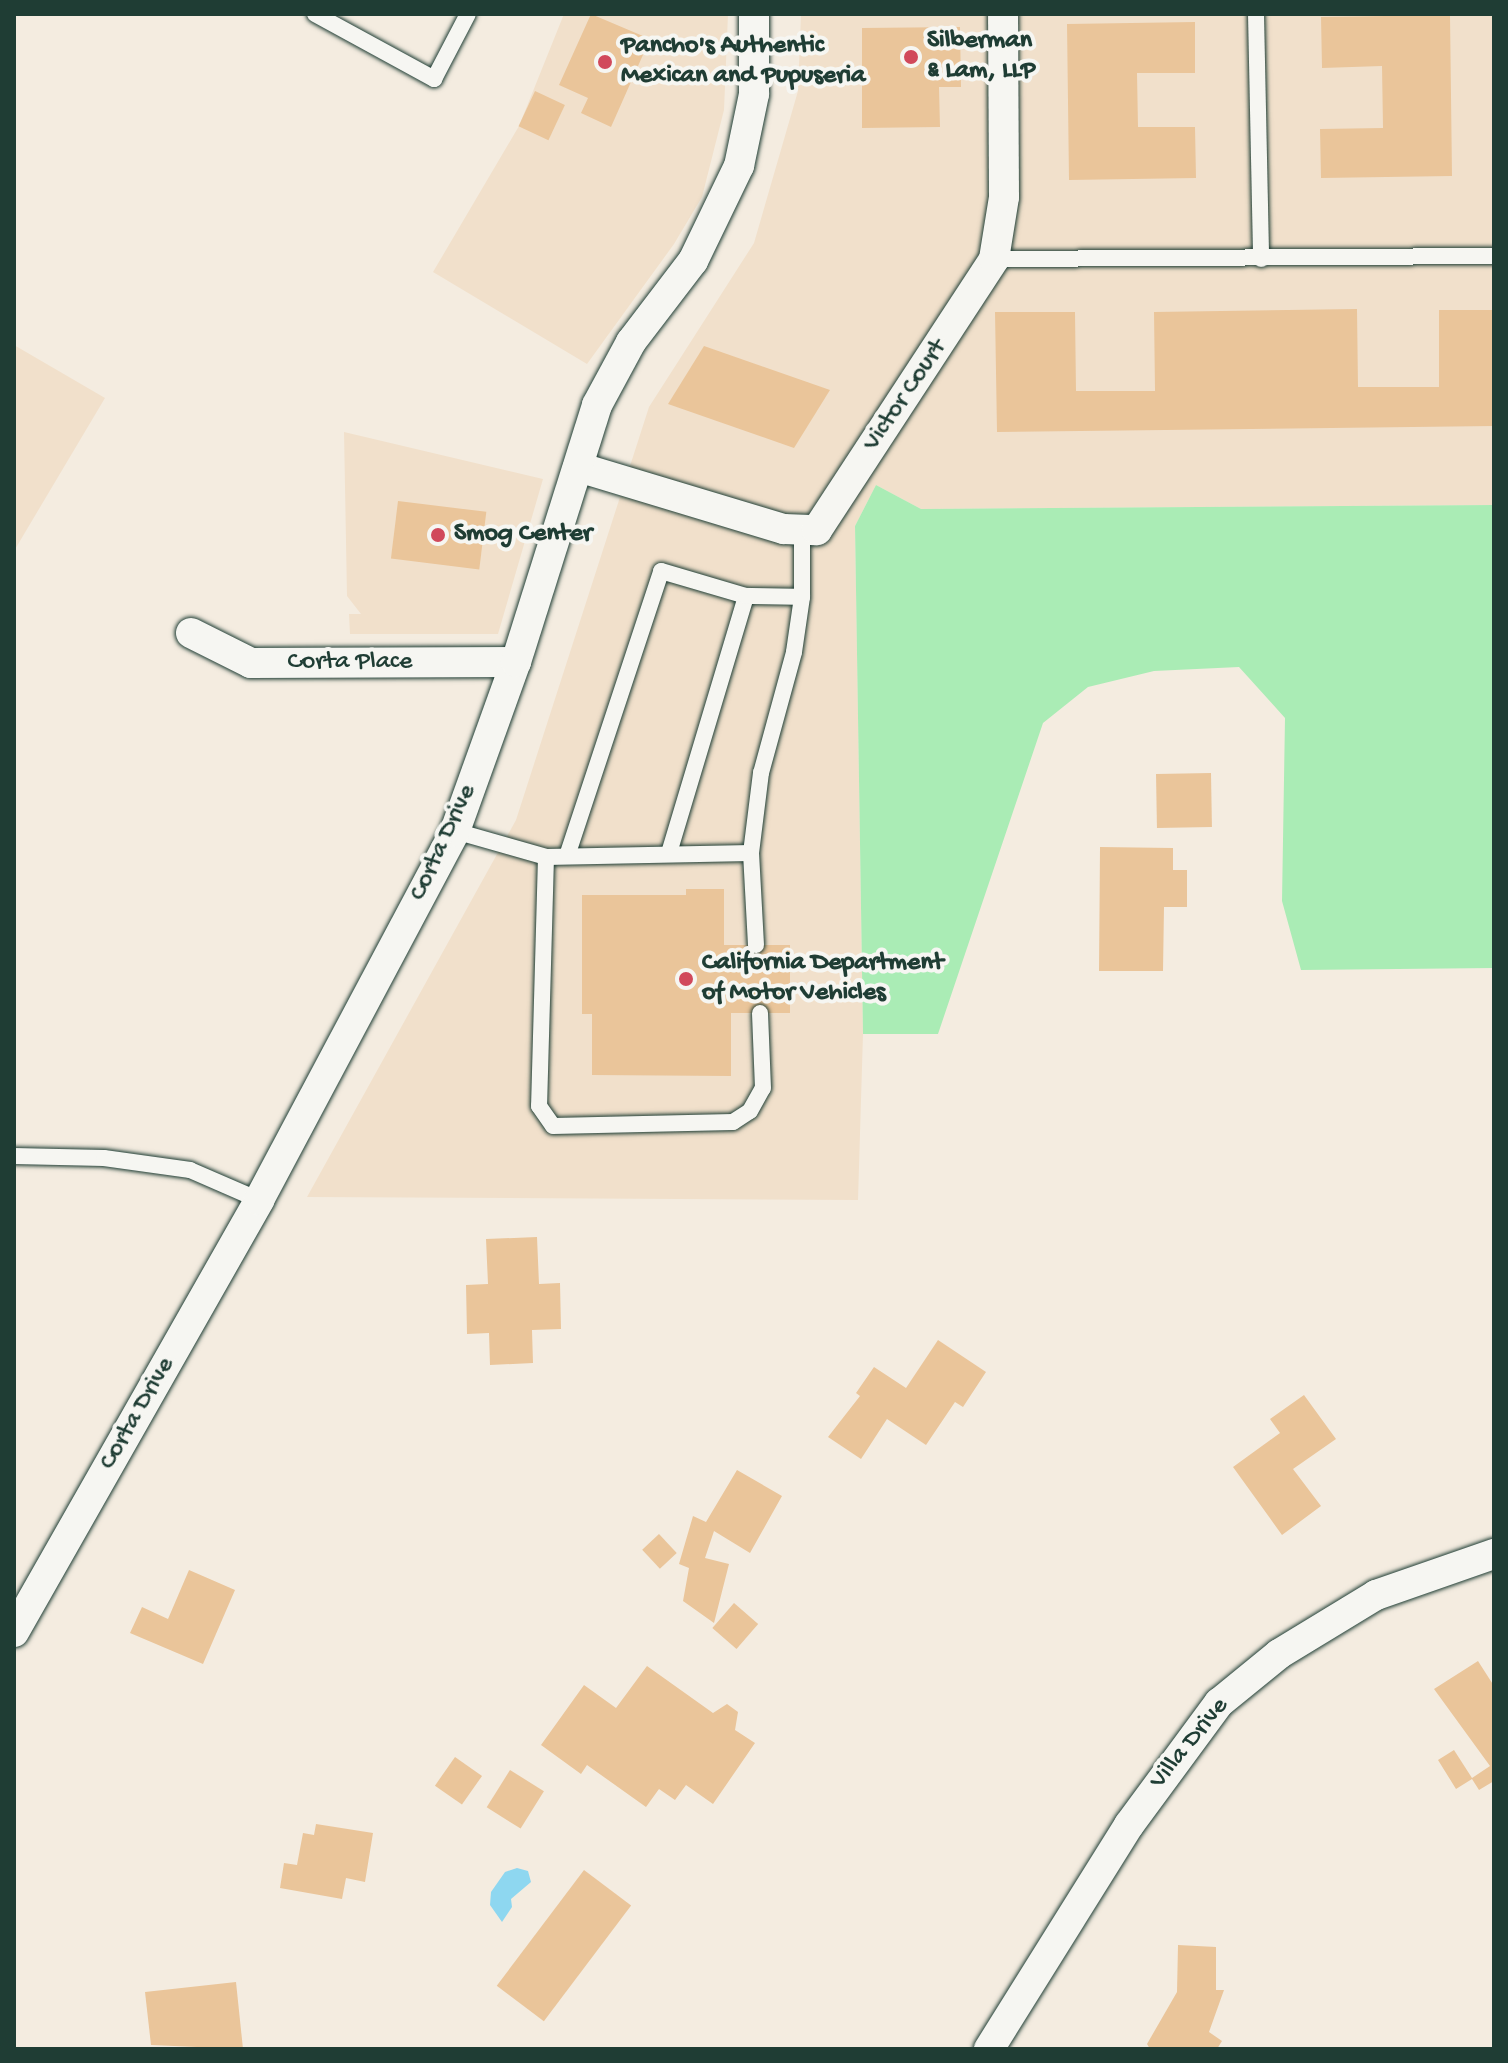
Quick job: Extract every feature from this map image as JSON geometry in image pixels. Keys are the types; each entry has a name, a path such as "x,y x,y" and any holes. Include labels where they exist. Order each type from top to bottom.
{"street":[{"name":"Corta Drive","path":"14,1632 259,1200 455,831 516,662 597,405 618,363 693,261 739,166 754,94 754,14"},
{"name":"Victor Court","path":"802,529 817,530 994,259 1004,197 1003,14"},
{"path":"578,467 784,529 802,529"},
{"name":"Corta Place","path":"191,633 251,663 516,662"},
{"name":"Villa Drive","path":"989,2049 1136,1814 1219,1703 1279,1654 1376,1595 1494,1554"}],"lane":[{"path":"315,14 434,79 468,14"},
{"path":"1256,14 1261,259"},
{"path":"994,259 1494,256"},
{"path":"756,945 751,853 761,773 794,652 802,597 802,529"},
{"path":"567,856 661,571 746,596 802,597"},
{"path":"669,853 746,596"},
{"path":"455,831 546,857 751,853"},
{"path":"546,857 539,1106 553,1126 733,1122 750,1111 763,1088 760,1013"},
{"path":"14,1156 104,1158 190,1170 259,1200"}],"shaded area":[{"path":"564,14 728,14 724,110 702,197 674,244 587,364 433,272 519,126"},
{"path":"801,14 1494,14 1494,505 921,509 876,485 855,526 863,1034 858,1200 307,1197 516,820 649,407 754,243 798,91"},
{"path":"14,345 105,398 14,551"},
{"path":"344,432 543,479 498,634 350,634 349,614 361,614 347,596"}],"green space":[{"path":"876,485 921,509 1494,505 1494,968 1301,970 1282,901 1285,718 1239,667 1154,671 1088,687 1043,723 938,1034 863,1034 855,526"}],"water":[{"path":"517,1868 528,1871 531,1882 511,1899 512,1907 502,1922 490,1905 491,1892 505,1872"}],"building":[{"name":"Pancho's Authentic Mexican and Pupuseria","path":"591,14 650,39 611,127 581,113 588,98 559,85"},
{"path":"1450,15 1452,176 1321,178 1320,129 1383,128 1382,66 1322,68 1321,17"},
{"path":"1195,22 1195,73 1137,73 1138,127 1195,127 1196,178 1069,180 1067,24"},
{"name":"Silberman & Lam, LLP","path":"960,27 961,87 939,87 940,127 862,128 862,28"},
{"path":"535,91 565,105 548,140 519,126"},
{"path":"1357,309 1358,387 1439,387 1439,310 1494,310 1494,426 997,432 995,312 1075,312 1076,391 1155,391 1154,312"},
{"path":"704,346 830,390 794,448 668,404"},
{"name":"Smog Center","path":"398,501 486,512 479,569 391,559"},
{"path":"1211,773 1212,827 1157,828 1156,774"},
{"path":"1100,847 1173,848 1173,870 1187,870 1187,907 1164,907 1163,971 1099,971"},
{"name":"California Department of Motor Vehicles","path":"686,889 724,889 724,945 790,945 790,1013 731,1013 731,1076 592,1075 592,1014 582,1014 582,895 686,895"},
{"path":"537,1237 539,1284 560,1283 561,1329 532,1330 533,1363 490,1365 489,1333 467,1334 466,1285 488,1284 486,1239"},
{"path":"938,1340 986,1372 963,1407 955,1402 926,1445 887,1419 861,1459 828,1437 860,1396 856,1393 874,1367 906,1388"},
{"path":"1304,1395 1336,1439 1293,1469 1321,1506 1282,1535 1233,1467 1280,1433 1270,1419"},
{"path":"737,1470 782,1496 750,1553 714,1531 705,1558 729,1564 714,1623 683,1601 689,1568 679,1564 693,1516 706,1522"},
{"path":"659,1534 677,1553 660,1569 642,1550"},
{"path":"189,1570 235,1590 203,1664 130,1633 142,1607 168,1619"},
{"path":"734,1603 758,1624 737,1649 712,1628"},
{"path":"1478,1661 1494,1686 1494,1781 1479,1790 1472,1779 1456,1789 1438,1760 1454,1750 1472,1778 1490,1766 1434,1689"},
{"path":"647,1666 713,1713 727,1704 738,1712 735,1730 755,1743 713,1804 686,1785 675,1800 659,1789 646,1807 587,1765 581,1774 541,1745 584,1685 616,1708"},
{"path":"455,1757 482,1776 462,1805 435,1786"},
{"path":"510,1770 544,1791 521,1829 487,1807"},
{"path":"316,1824 373,1833 365,1882 346,1878 342,1899 280,1888 284,1863 297,1865 303,1833 314,1835"},
{"path":"584,1870 631,1906 544,2021 497,1986"},
{"path":"1178,1945 1216,1947 1216,1990 1224,1990 1209,2032 1222,2041 1217,2049 1150,2049 1147,2044 1177,1992"},
{"path":"236,1982 243,2049 151,2045 145,1992"}],"place":[{"name":"Silberman & Lam, LLP","path":"911,57"},
{"name":"Pancho's Authentic Mexican and Pupuseria","path":"605,62"},
{"name":"Smog Center","path":"438,535"},
{"name":"California Department of Motor Vehicles","path":"686,979"}]}
